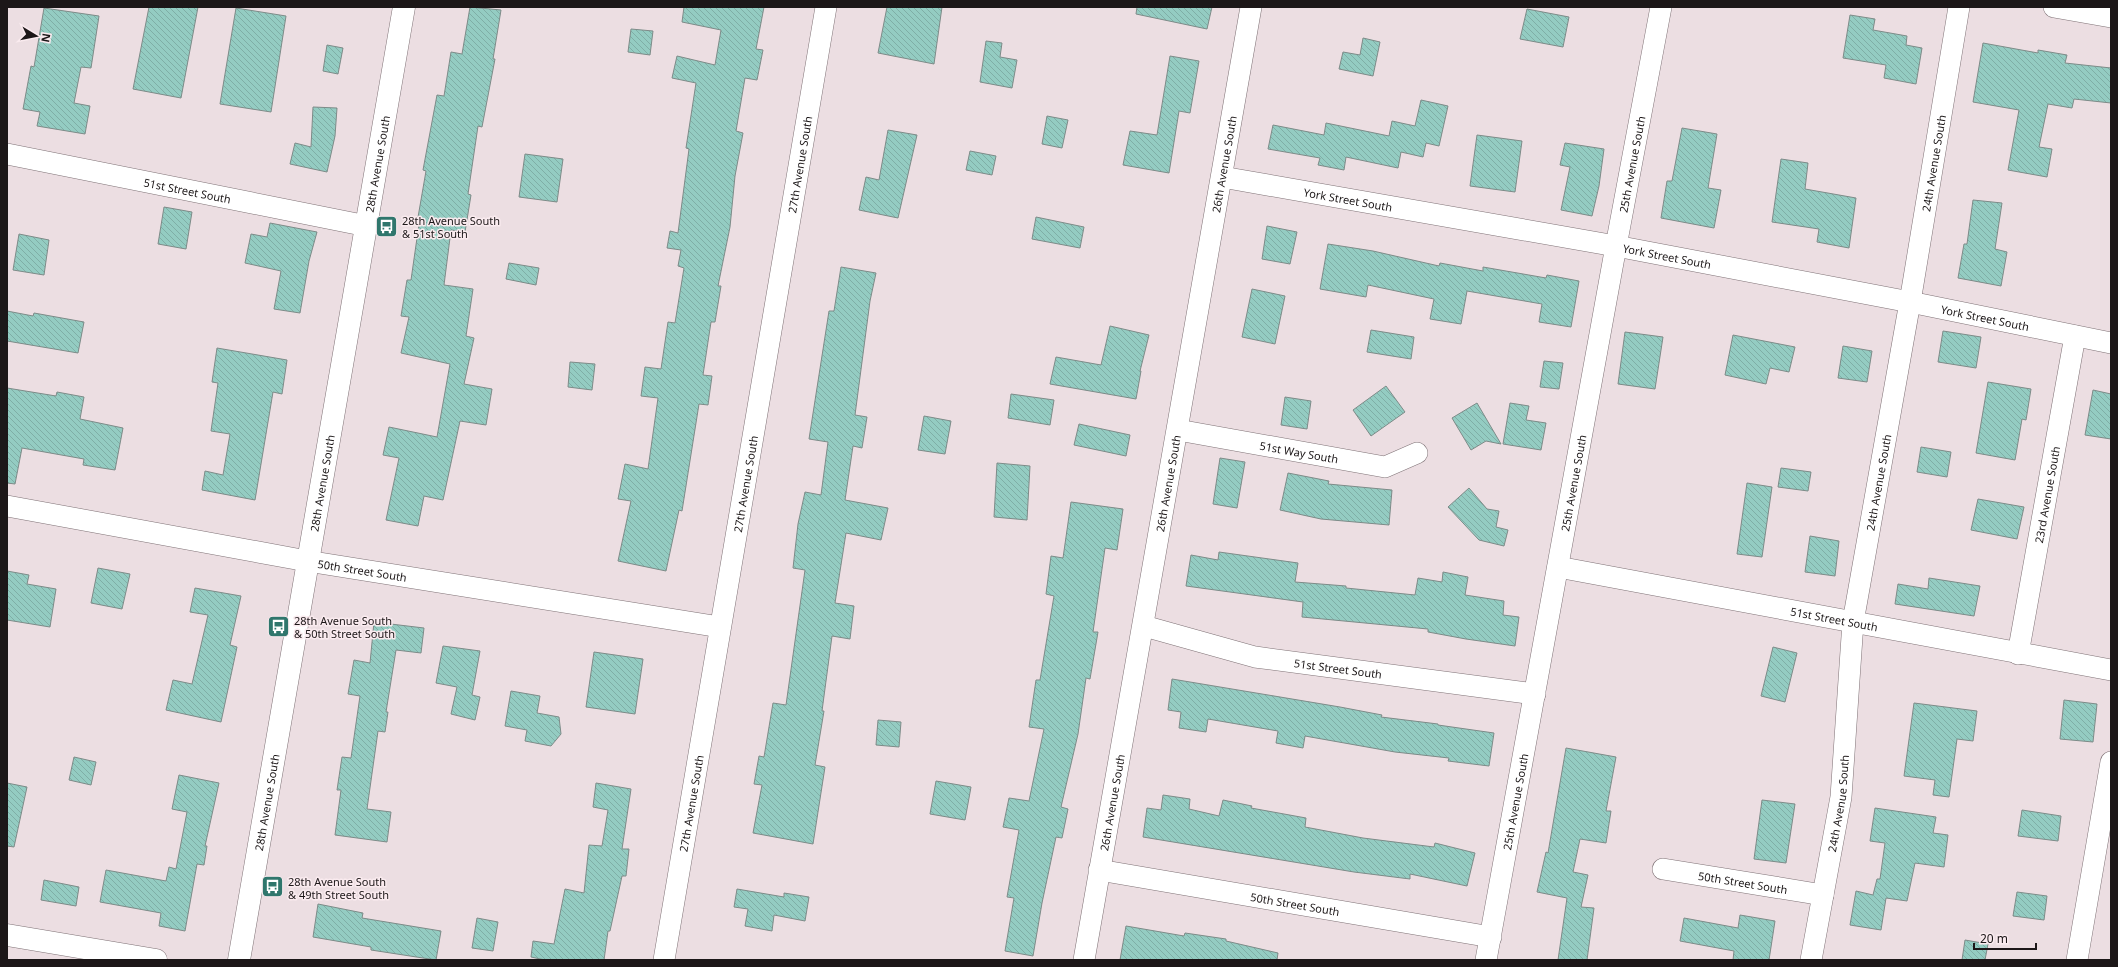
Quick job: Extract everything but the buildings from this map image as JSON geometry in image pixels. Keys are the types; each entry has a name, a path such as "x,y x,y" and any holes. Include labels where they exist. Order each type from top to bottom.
{"street":[{"name":"28th Avenue South","path":"239,960 404,7"},
{"name":"27th Avenue South","path":"664,960 826,7"},
{"name":"26th Avenue South","path":"1084,960 1144,626 1251,7"},
{"name":"25th Avenue South","path":"1486,960 1661,7"},
{"name":"24th Avenue South","path":"1812,960 1841,797 1853,622 1910,302 1959,7"},
{"path":"2054,7 2110,14"},
{"name":"51st Street South","path":"7,154 367,226"},
{"name":"York Street South","path":"1222,177 1616,246 1910,302 2111,343"},
{"name":"23rd Avenue South","path":"2018,654 2075,336"},
{"name":"51st Way South","path":"1178,430 1385,467 1417,453"},
{"name":"50th Street South","path":"7,506 307,561 720,627"},
{"name":"51st Street South","path":"1558,567 2018,654 2111,670"},
{"name":"51st Street South","path":"1144,626 1255,657 1535,694"},
{"path":"2077,960 2111,762"},
{"name":"50th Street South","path":"1663,869 1823,896"},
{"name":"50th Street South","path":"1099,870 1491,937"},
{"path":"7,935 156,960"}],"place":[{"name":"28th Avenue South & 51st South","path":"386,226"},
{"name":"28th Avenue South & 50th Street South","path":"278,626"},
{"name":"28th Avenue South & 49th Street South","path":"272,887"}]}
